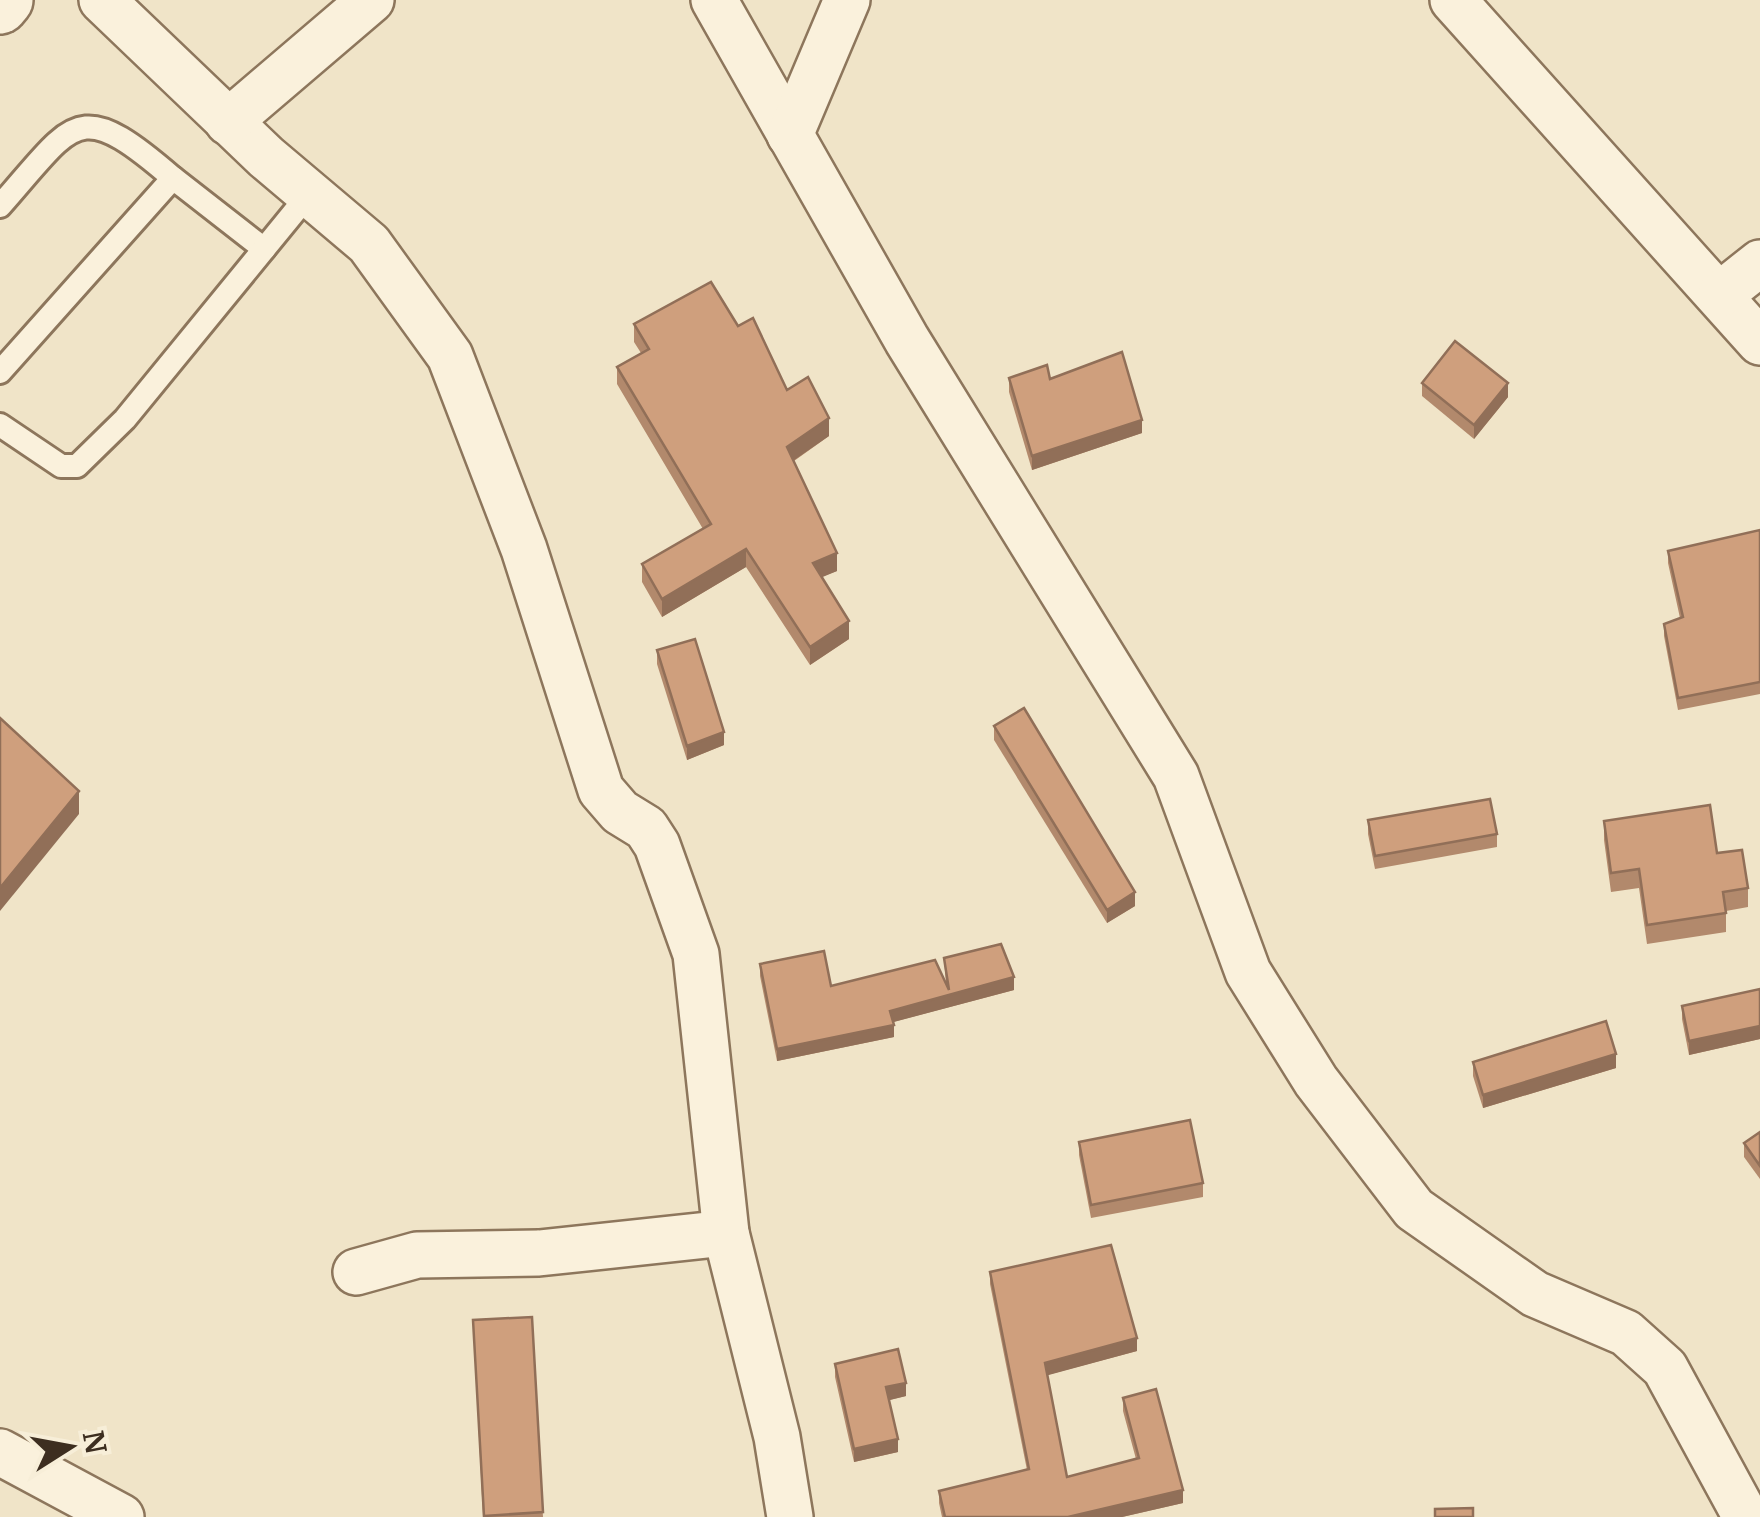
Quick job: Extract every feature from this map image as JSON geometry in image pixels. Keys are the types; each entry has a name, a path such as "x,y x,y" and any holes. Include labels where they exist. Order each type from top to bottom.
{"street":[{"path":"0,6 6,0"},
{"path":"102,0 228,122 369,244 450,356 524,549 600,790 620,812 646,828 657,846 696,954 726,1233 776,1437 790,1517"},
{"path":"228,122 371,0"},
{"path":"714,0 907,340 1176,776 1248,972 1316,1081 1414,1209 1536,1294 1626,1333 1665,1368 1746,1517"},
{"path":"790,135 847,0"},
{"path":"1453,0 1721,294 1760,342"},
{"path":"1721,294 1760,263"},
{"path":"356,1272 417,1255 539,1252 726,1233"},
{"path":"0,1452 121,1517"}],"lane":[{"path":"0,206 51,148 80,128 98,125 112,131 264,250"},
{"path":"0,372 173,178"},
{"path":"0,425 61,466 77,466 125,419 309,194"}],"building":[{"path":"711,282 738,326 753,318 787,390 808,377 829,418 787,447 837,553 813,563 849,621 810,647 746,549 662,599 642,564 711,524 617,367 649,349 634,324"},
{"path":"1455,341 1508,383 1474,425 1422,383"},
{"path":"1122,352 1142,420 1032,456 1009,378 1047,365 1050,379"},
{"path":"1760,530 1760,682 1678,698 1664,624 1683,617 1668,551"},
{"path":"695,639 724,732 687,746 657,650"},
{"path":"1024,708 1135,892 1107,910 994,726"},
{"path":"0,718 79,791 0,888"},
{"path":"1490,799 1497,834 1375,856 1368,820"},
{"path":"1710,805 1717,853 1742,850 1748,888 1723,892 1726,913 1647,925 1639,869 1611,873 1604,821"},
{"path":"1001,944 1014,977 890,1011 894,1025 777,1049 760,964 824,951 831,986 935,960 949,990 944,958"},
{"path":"1760,989 1760,1026 1689,1041 1682,1006"},
{"path":"1606,1021 1616,1054 1483,1095 1473,1062"},
{"path":"1190,1120 1203,1183 1091,1205 1079,1142"},
{"path":"1760,1132 1760,1166 1744,1143"},
{"path":"1111,1245 1137,1338 1045,1363 1067,1477 1139,1458 1123,1398 1156,1389 1183,1490 1068,1517 945,1517 939,1491 1029,1469 990,1272"},
{"path":"532,1317 543,1512 484,1516 473,1320"},
{"path":"898,1349 906,1383 886,1387 898,1439 854,1449 835,1364"},
{"path":"1473,1508 1473,1517 1435,1517 1435,1509"}]}
